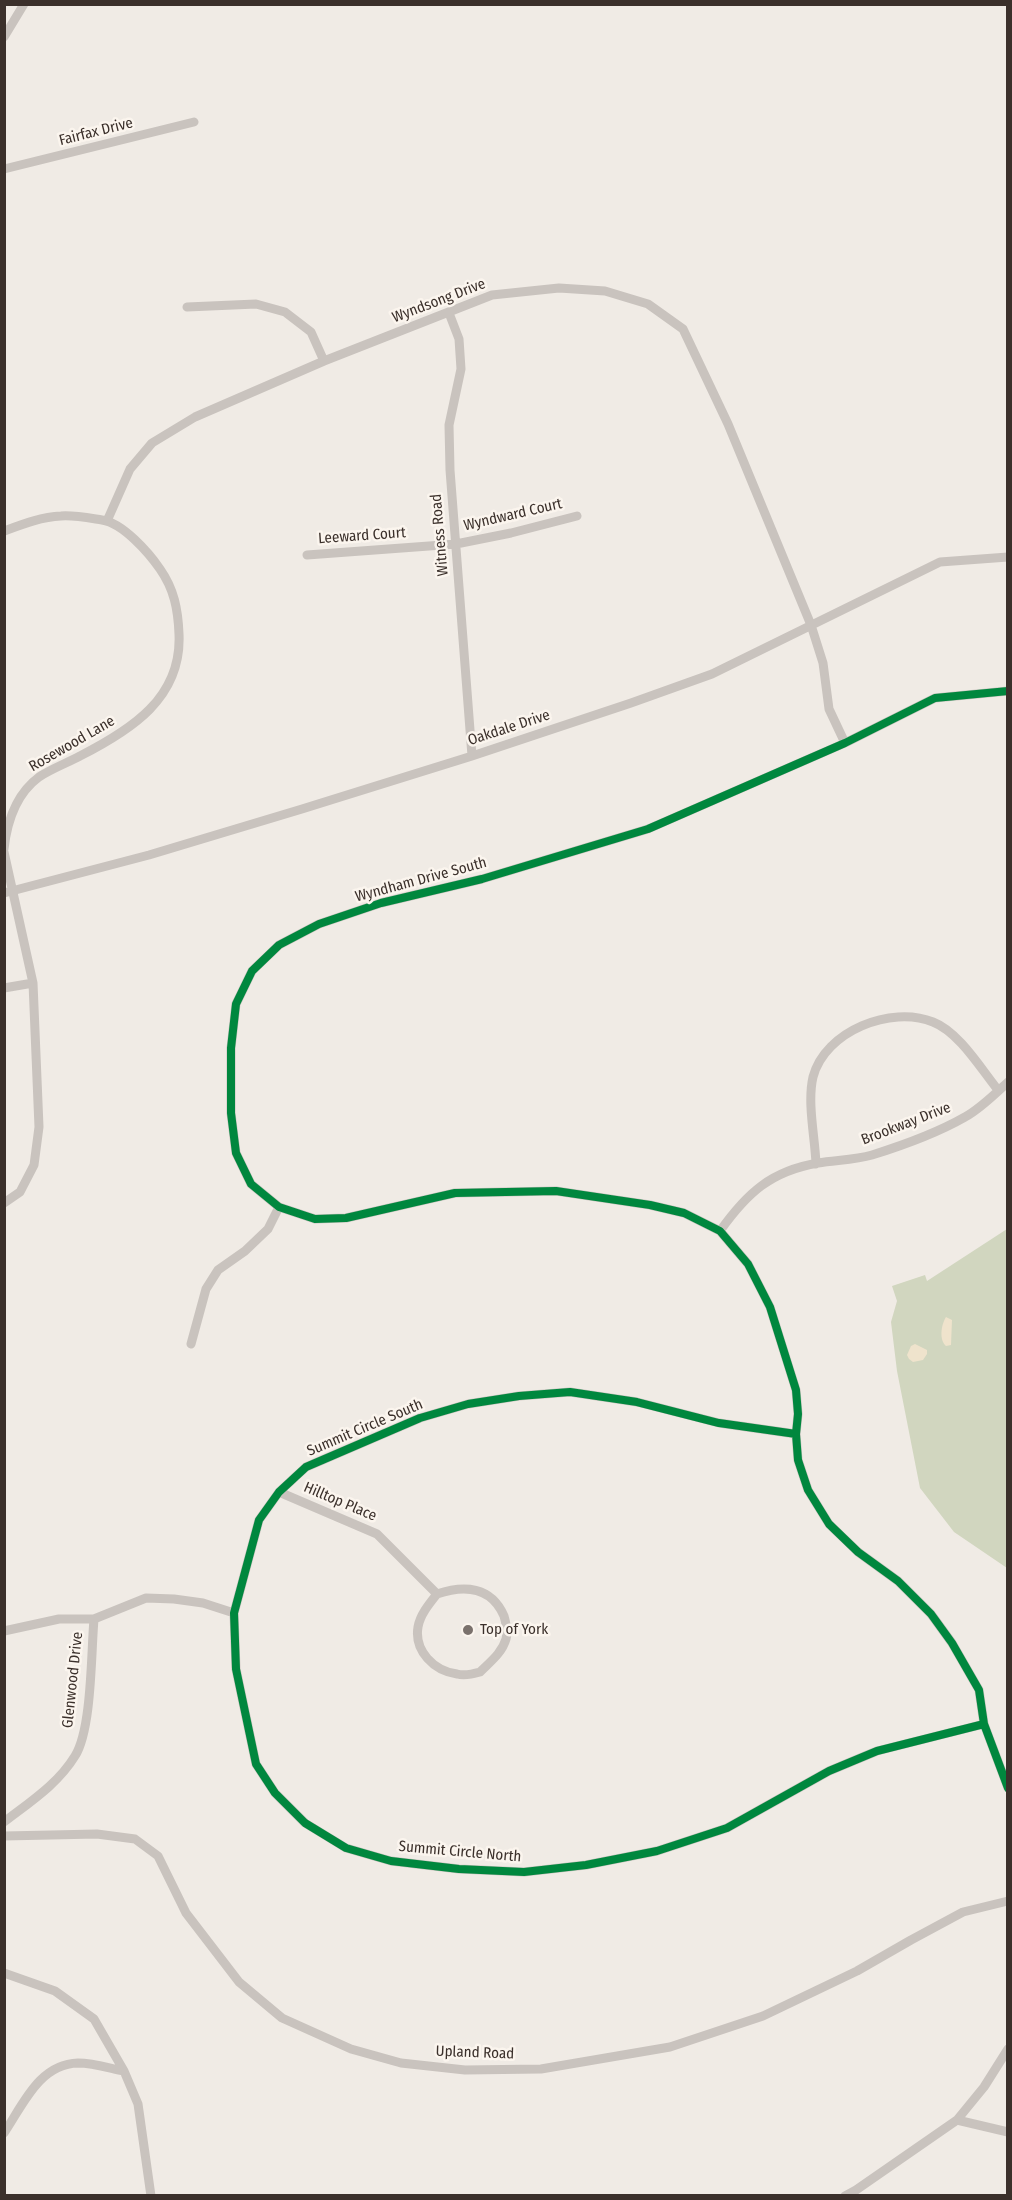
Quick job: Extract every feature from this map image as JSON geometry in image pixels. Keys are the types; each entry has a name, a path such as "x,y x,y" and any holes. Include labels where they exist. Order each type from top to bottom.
{"street":[{"path":"4,37 24,4"},
{"name":"Fairfax Drive","path":"4,169 194,122"},
{"name":"Wyndsong Drive","path":"107,521 130,469 152,443 195,417 324,361 492,295 559,288 605,291 648,304 683,329 729,424 811,625 823,663 829,709 845,743"},
{"path":"187,307 256,304 285,312 311,332 324,361"},
{"name":"Witness Road","path":"449,313 459,339 461,369 449,425 450,470 472,756"},
{"name":"Rosewood Lane","path":"4,1203 20,1192 34,1165 39,1127 33,983 9,892 4,851 6,831 12,812 24,792 39,777 106,743 149,712 162,695 176,666 180,642 179,612 170,583 144,549 128,534 107,521 62,515 32,520 5,529"},
{"name":"Wyndward Court","path":"456,544 577,516"},
{"name":"Leeward Court","path":"307,555 456,544"},
{"name":"Oakdale Drive","path":"9,892 148,855 472,756 631,703 712,674 940,562 1008,557"},
{"name":"Wyndham Drive South","path":"1008,691 935,698 845,743 648,829 482,879 381,903 319,924 279,945 252,971 236,1004 231,1048 231,1113 236,1153 251,1184 279,1207 315,1219 346,1218 454,1193 556,1191 650,1205 684,1213 720,1231 747,1264 770,1307 796,1390 798,1460 808,1490 829,1524 858,1552 898,1581 931,1614 952,1643 979,1690 984,1724 1008,1788"},
{"path":"4,988 33,983"},
{"path":"816,1164 811,1102 813,1077 822,1058 837,1041 880,1019 906,1017 933,1022 952,1034 998,1090"},
{"name":"Brookway Drive","path":"720,1231 749,1194 768,1181 790,1170 870,1156 918,1139 967,1117 1008,1082"},
{"path":"191,1344 206,1289 219,1270 245,1251 268,1229 279,1207"},
{"name":"Summit Circle South","path":"236,1669 234,1613 259,1520 279,1492 306,1467 420,1418 468,1404 519,1396 570,1392 637,1402 718,1423 796,1434"},
{"name":"Hilltop Place","path":"279,1492 377,1534 437,1594"},
{"path":"463,1588 480,1591 493,1599 502,1612 506,1622 507,1637 501,1651 480,1672 455,1674 443,1670 428,1660 420,1649 418,1628 426,1608 437,1594 463,1588"},
{"name":"Glenwood Drive","path":"4,1822 50,1786 76,1755 85,1730 94,1619 146,1598 203,1603 234,1613"},
{"path":"4,1631 59,1619 94,1619"},
{"name":"Summit Circle North","path":"236,1669 256,1764 275,1793 305,1823 346,1848 391,1861 459,1869 524,1872 586,1865 657,1851 727,1828 829,1771 878,1751 984,1724"},
{"name":"Upland Road","path":"4,1836 97,1834 135,1839 158,1856 186,1913 239,1982 282,2018 345,2048 401,2063 465,2070 541,2069 670,2047 763,2016 857,1971 963,1912 1008,1901"},
{"path":"4,1973 55,1991 94,2019 124,2071 138,2104 151,2196"},
{"path":"845,2196 957,2120 984,2087 1008,2049"},
{"path":"4,2133 41,2078 54,2068 78,2063 124,2071"},
{"path":"957,2120 1008,2132"}],"green space":[{"path":"1007,1229 1007,1568 954,1532 920,1488 897,1371 891,1322 897,1301 892,1286 925,1275 927,1281"}],"sand":[{"path":"946,1317 952,1320 951,1345 946,1346 942,1340 942,1332"},
{"path":"915,1344 927,1350 927,1354 923,1360 913,1362 907,1355 911,1346"}],"cycle path":[{"path":"1008,691 935,698 845,743 648,829 482,879 381,903 319,924 279,945 252,971 236,1004 231,1048 231,1113 236,1153 251,1184 279,1207 315,1219 346,1218 455,1193 556,1191 650,1205 684,1213 720,1231 748,1264 770,1307 796,1390 798,1460 808,1490 829,1524 858,1552 898,1581 931,1614 952,1643 979,1690 984,1724 1008,1788"},
{"path":"796,1434 719,1423 637,1402 570,1392 519,1396 468,1404 420,1418 306,1467 279,1492 259,1520 234,1613 236,1669 256,1764 275,1793 305,1823 346,1848 391,1861 459,1869 524,1872 586,1865 657,1851 727,1828 829,1771 877,1751 984,1724"}],"place":[{"name":"Top of York","path":"468,1630"}]}
